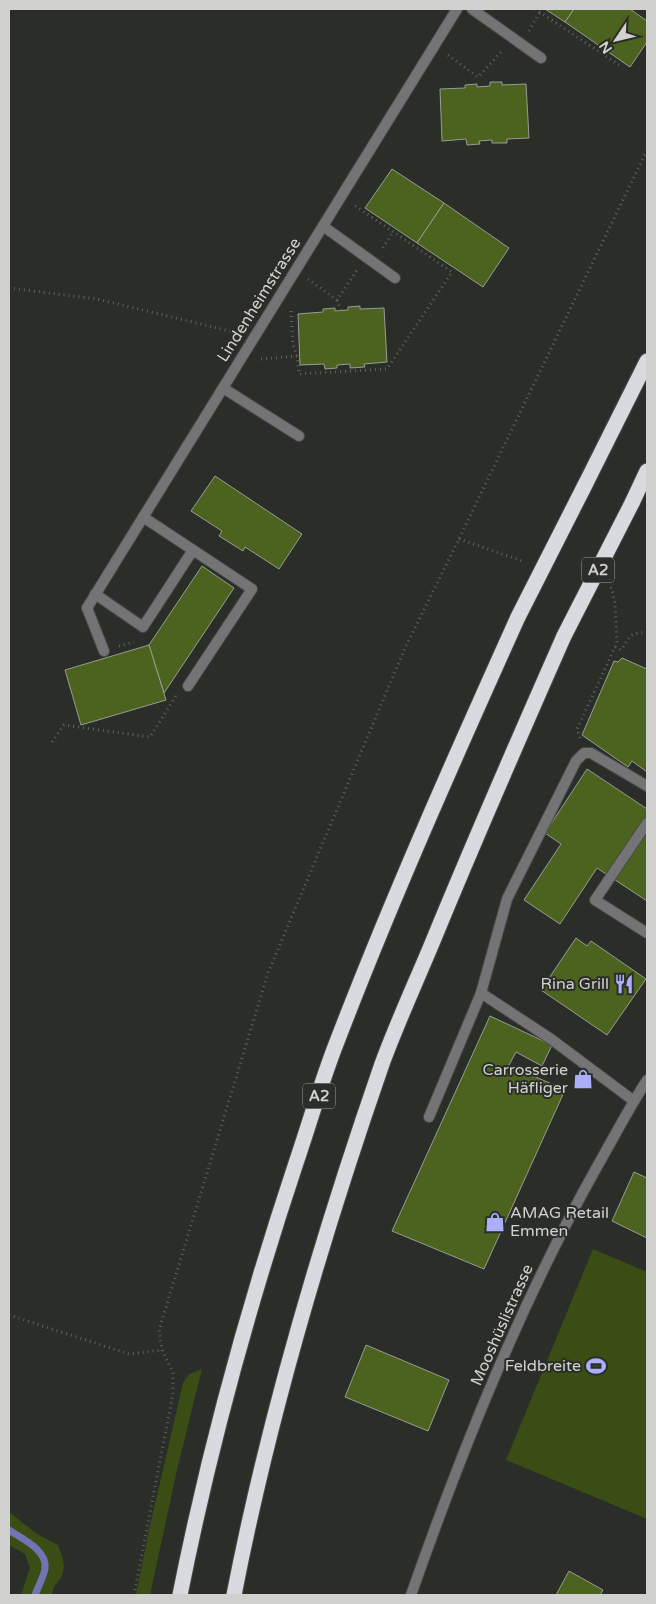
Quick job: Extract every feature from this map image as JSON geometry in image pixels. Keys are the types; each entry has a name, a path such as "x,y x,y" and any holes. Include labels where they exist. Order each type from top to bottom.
{"highway":[{"name":"A2","path":"180,1595 193,1528 223,1407 271,1239 337,1041 423,828 518,617 647,361"},
{"name":"A2","path":"234,1595 247,1530 279,1400 318,1259 383,1062 474,842 564,636 647,471"}],"street":[{"name":"Lindenheimstrasse","path":"104,651 87,608 457,9"},
{"path":"472,9 541,58"},
{"path":"323,226 395,278"},
{"path":"223,388 299,436"},
{"path":"143,517 252,589 188,686"},
{"path":"95,594 143,627 193,550"},
{"path":"429,1117 481,993 508,899 576,761 584,753 592,753 647,786"},
{"path":"647,823 595,900 647,933"},
{"path":"481,993 551,1039 634,1101"},
{"name":"Mooshüslistrasse","path":"411,1595 445,1499 510,1340 546,1262 577,1202 647,1080"}],"path":[{"path":"535,9 622,67"},
{"path":"435,45 478,77 514,38"},
{"path":"134,1595 173,1394 173,1373 162,1350 159,1330 268,973 405,648 647,150"},
{"path":"277,300 291,309 293,344 297,356 299,374 388,370 452,272 341,196"},
{"path":"337,300 366,257"},
{"path":"295,271 337,300 341,311"},
{"path":"9,288 97,298 254,337"},
{"path":"245,352 256,359 297,356"},
{"path":"104,651 142,639 143,627"},
{"path":"615,647 621,650 630,636 636,632 647,633"},
{"path":"52,742 64,724 150,737 178,693 188,686"},
{"path":"9,1315 129,1354 162,1350"}],"green space":[{"name":"Feldbreite","path":"593,1249 647,1272 647,1519 506,1460"},
{"path":"202,1369 177,1470 150,1595 136,1595 183,1383 189,1374"},
{"path":"9,1512 37,1534 58,1545 64,1569 52,1591 52,1595 21,1595 30,1568 25,1554 9,1545"}],"building":[{"path":"545,9 574,9 565,22"},
{"path":"574,9 630,9 647,21 647,42 630,67 565,22"},
{"path":"490,82 502,82 502,85 526,84 529,138 507,139 507,143 492,143 492,140 479,141 480,144 467,145 466,139 442,141 440,89 465,88 465,85 477,84 477,87 490,86"},
{"path":"392,169 444,203 417,243 365,208"},
{"path":"444,203 509,248 483,287 417,243"},
{"path":"360,306 360,309 384,308 387,362 364,364 365,367 350,368 350,364 337,365 337,368 325,369 324,364 300,365 298,314 323,312 323,309 335,308 335,311 348,310 348,307"},
{"path":"215,476 302,534 279,569 245,547 243,551 219,536 222,531 191,511"},
{"path":"202,566 234,588 164,693 149,645"},
{"path":"149,645 166,700 81,725 65,670"},
{"path":"622,658 647,669 647,772 632,761 628,767 582,735 614,661 618,662"},
{"path":"587,769 647,809 647,901 597,868 560,924 524,900 561,844 545,833"},
{"path":"576,938 587,946 591,941 646,979 607,1035 541,990"},
{"path":"490,1016 552,1045 542,1066 516,1052 509,1065 565,1090 484,1269 392,1231"},
{"path":"634,1172 647,1178 647,1238 612,1221"},
{"path":"366,1345 449,1380 428,1431 345,1397"},
{"path":"569,1571 603,1590 600,1595 556,1595"}],"waterway":[{"path":"9,1530 33,1546 45,1562 42,1579 35,1595"}],"place":[{"name":"Rina Grill","path":"624,984"},
{"name":"Carrosserie Häfliger","path":"583,1079"},
{"name":"AMAG Retail Emmen","path":"495,1222"},
{"name":"Feldbreite","path":"596,1366"}]}
